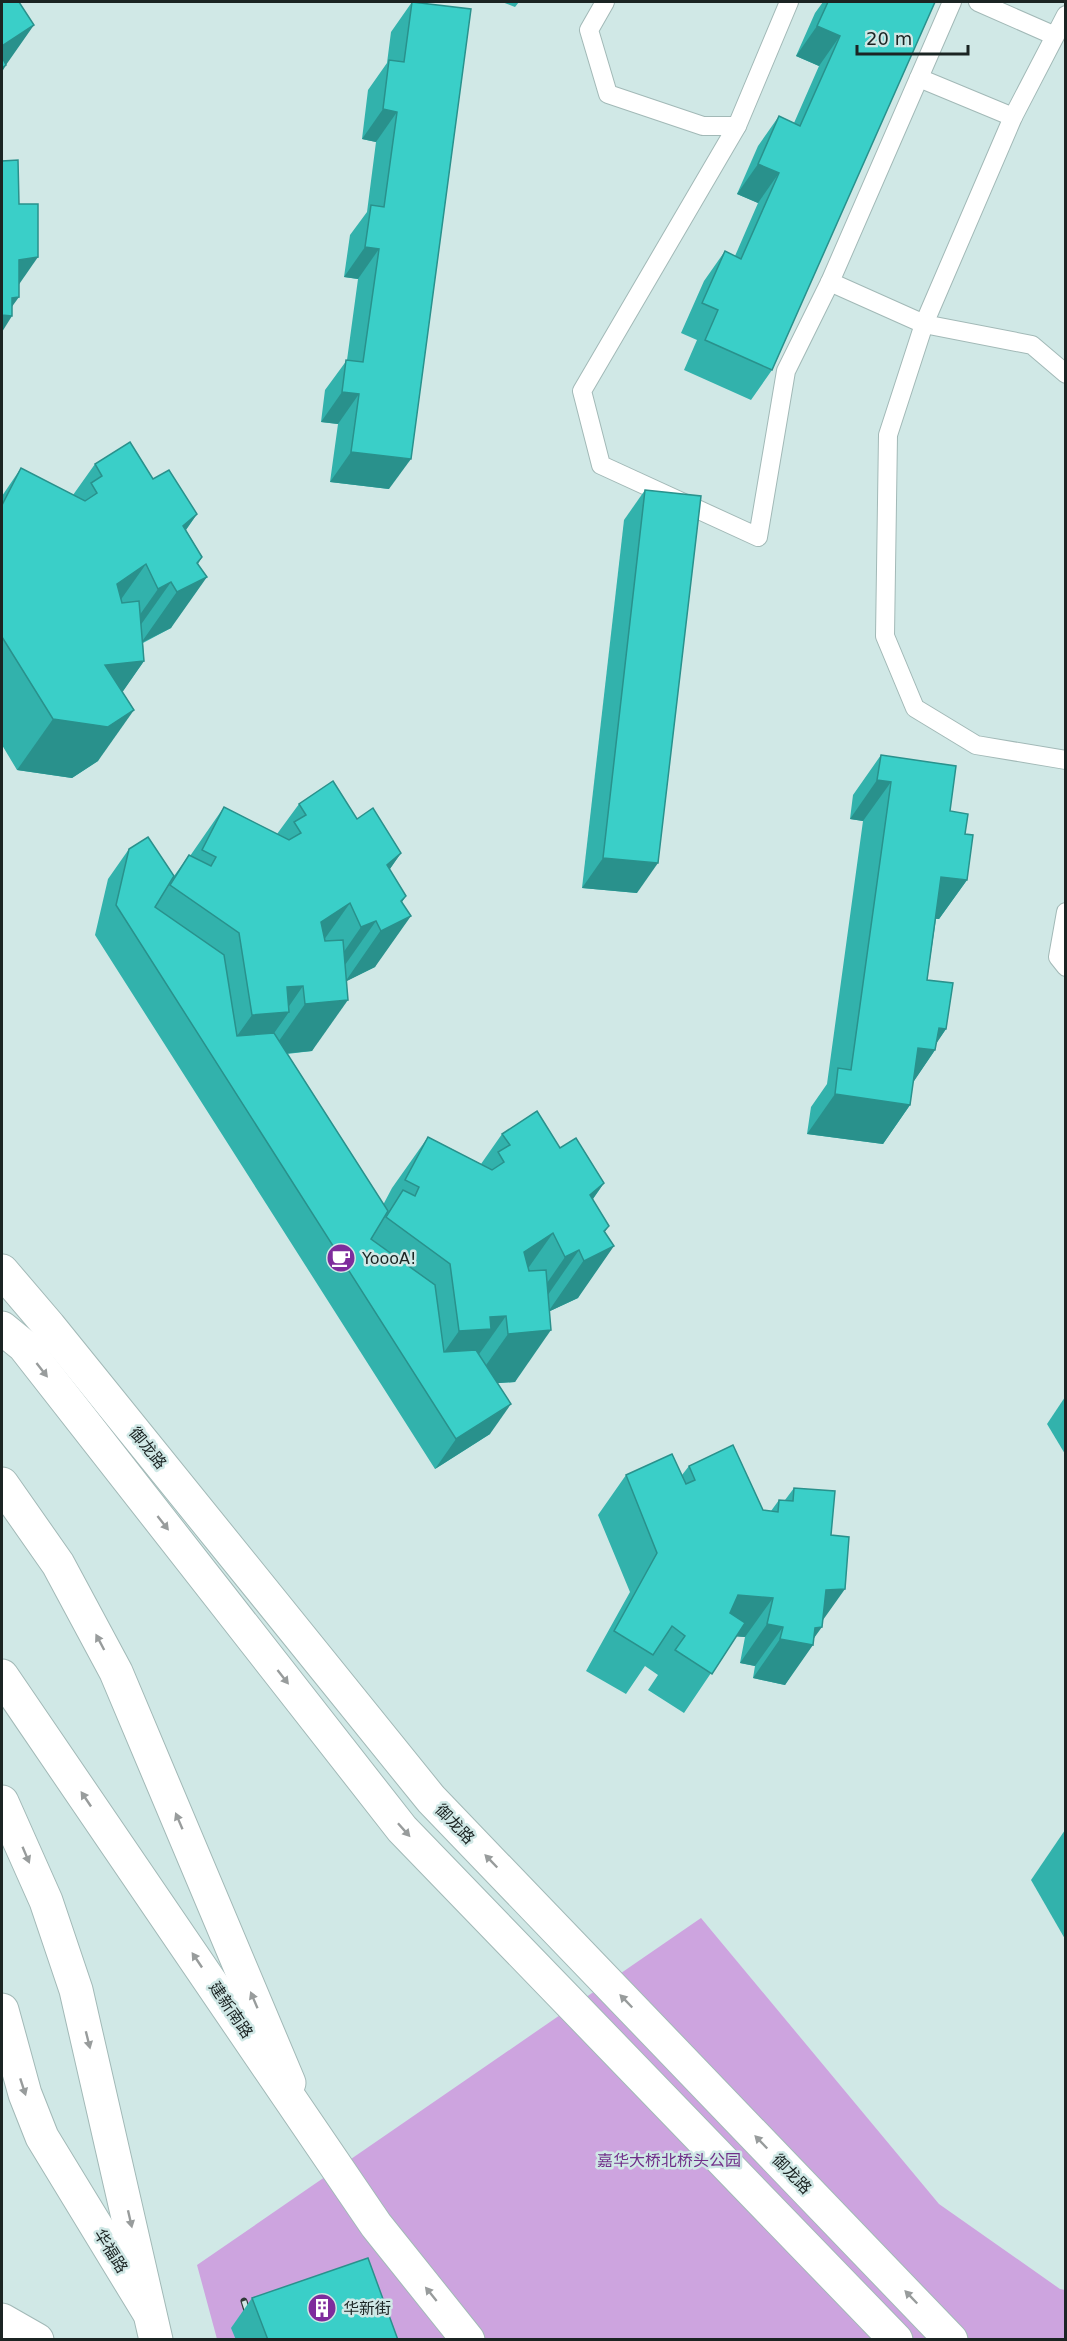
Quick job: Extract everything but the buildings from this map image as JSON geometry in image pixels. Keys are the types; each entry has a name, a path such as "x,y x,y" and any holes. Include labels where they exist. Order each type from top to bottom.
{"main road":[{"name":"御龙路","path":"2,1271 431,1799 951,2340"},
{"name":"御龙路","path":"2,1328 24,1346 402,1829 896,2340"},
{"path":"2,1484 58,1564 116,1672 301,2112"},
{"name":"建新南路","path":"2,1676 301,2112 375,2225 468,2340"},
{"path":"2,1802 46,1901 75,1990 117,2162 154,2329"},
{"name":"华福路","path":"3,2023 25,2094 42,2137 154,2329"},
{"path":"2,2320 37,2340"}],"lane":[{"path":"605,2 589,30 608,94 703,126 737,126"},
{"path":"789,2 737,126 582,391 601,465 758,537 786,371 830,282 952,2"},
{"path":"978,2 1053,35"},
{"path":"1065,15 1013,117 924,324 888,435 885,636 915,708 976,745 1065,760"},
{"path":"919,78 1013,117"},
{"path":"830,282 924,324 1032,345 1065,374"},
{"path":"1065,912 1058,957 1065,968"}],"green space":[{"name":"嘉华大桥北桥头公园","path":"701,1918 939,2204 1060,2289 1065,2290 1065,2339 217,2339 197,2265"}],"railway":[{"path":"244,2301 256,2340"}],"place":[{"name":"YoooA!","path":"341,1258"},
{"name":"华新街","path":"322,2308"}]}
